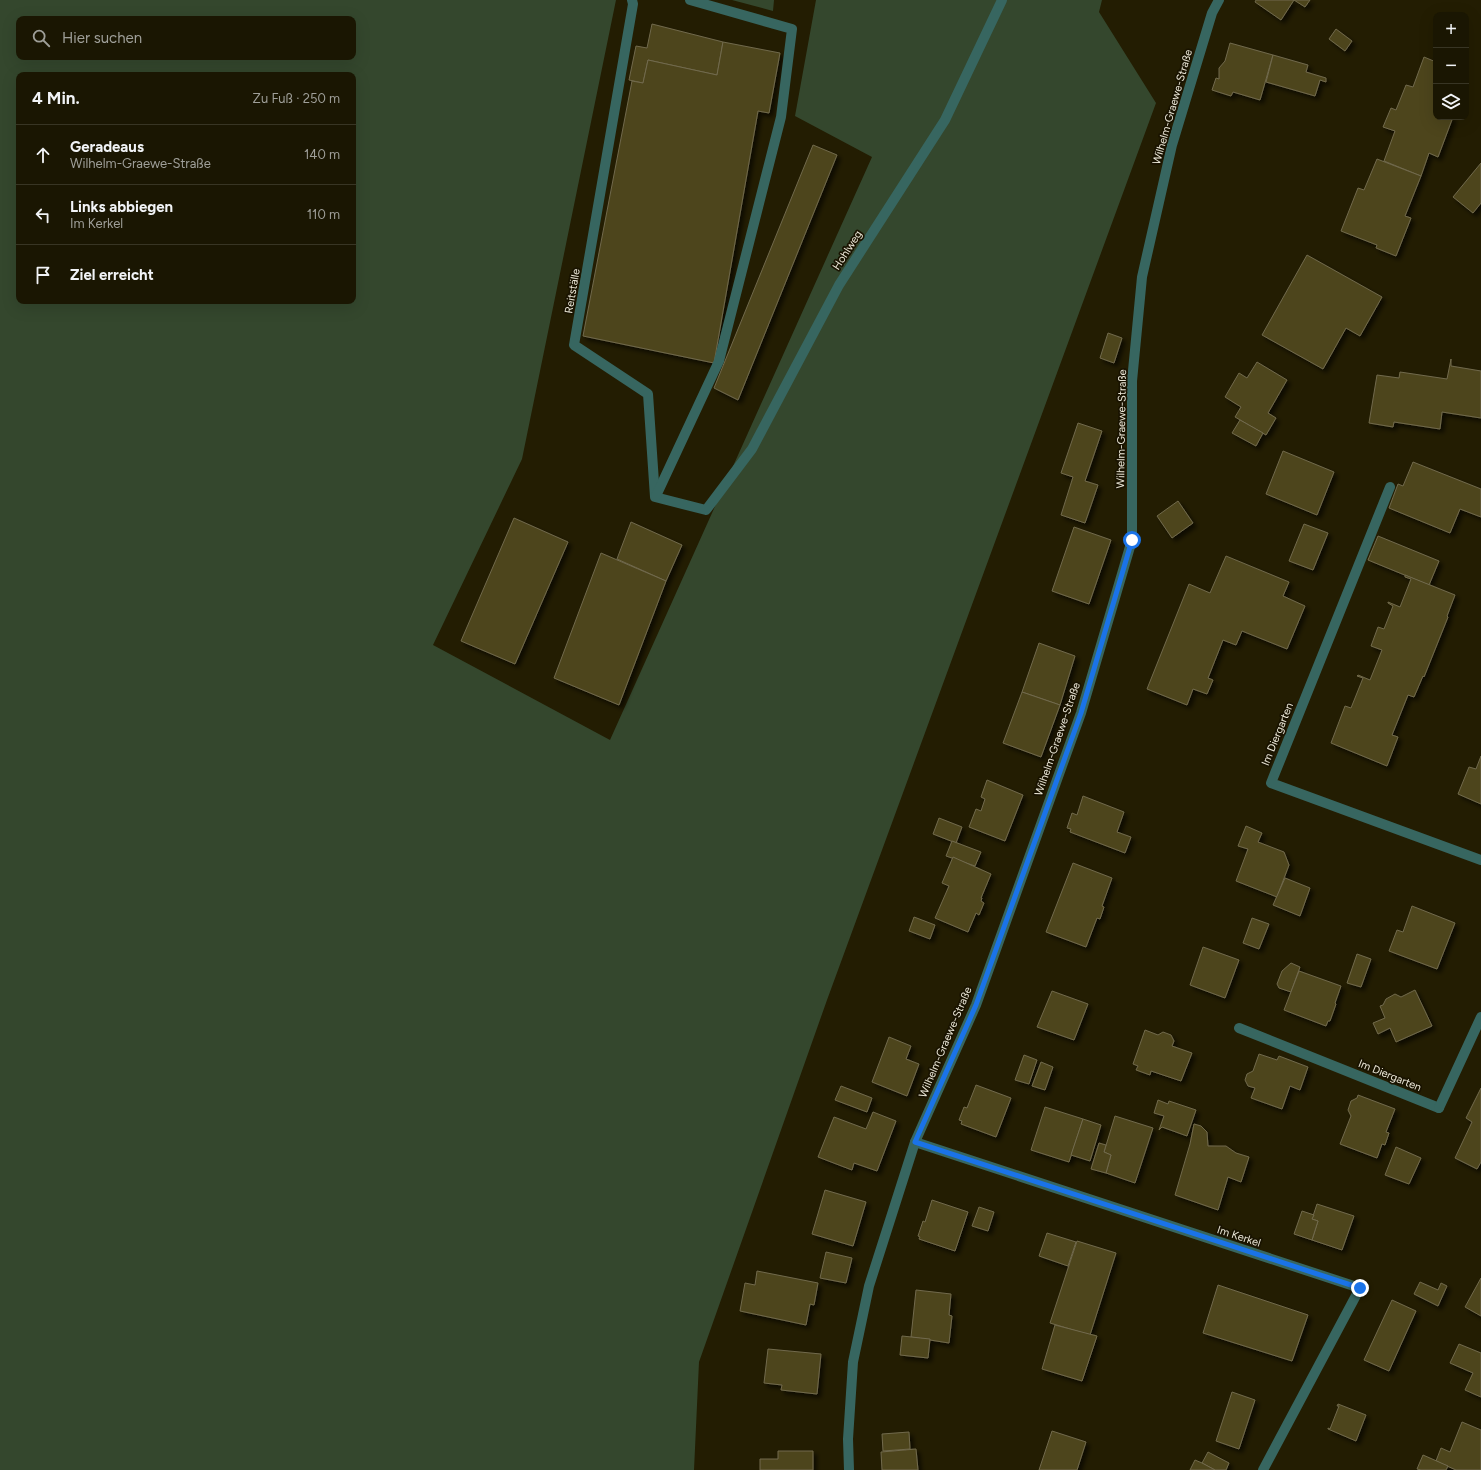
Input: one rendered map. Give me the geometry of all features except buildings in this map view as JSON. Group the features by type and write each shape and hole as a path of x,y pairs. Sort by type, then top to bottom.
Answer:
{"street":[{"name":"Reitställe","path":"632,0 634,4 574,345 648,394 655,498"},
{"path":"655,498 719,361 781,117 792,29 690,0"},
{"name":"Hohlweg","path":"655,498 706,510 752,449 839,285 945,120 1002,0"},
{"name":"Wilhelm-Graewe-Straße","path":"849,1470 848,1439 853,1362 868,1286 915,1142 976,1005 1081,713 1132,540 1132,381 1142,277 1172,145 1212,13 1219,0"},
{"name":"Im Diergarten","path":"1390,487 1271,783 1481,860"},
{"name":"Im Diergarten","path":"1239,1028 1439,1108 1481,1017"},
{"name":"Im Kerkel","path":"915,1142 1360,1288 1263,1470"}],"green space":[{"path":"0,0 616,0 522,459 433,645 610,740 872,157 795,116 816,0 1102,0 1099,12 1156,103 827,1000 699,1362 694,1470 0,1470"},
{"path":"732,0 774,0 773,11"}],"route":[{"path":"1132,540 1081,713 976,1005 915,1142 1360,1288"}]}
